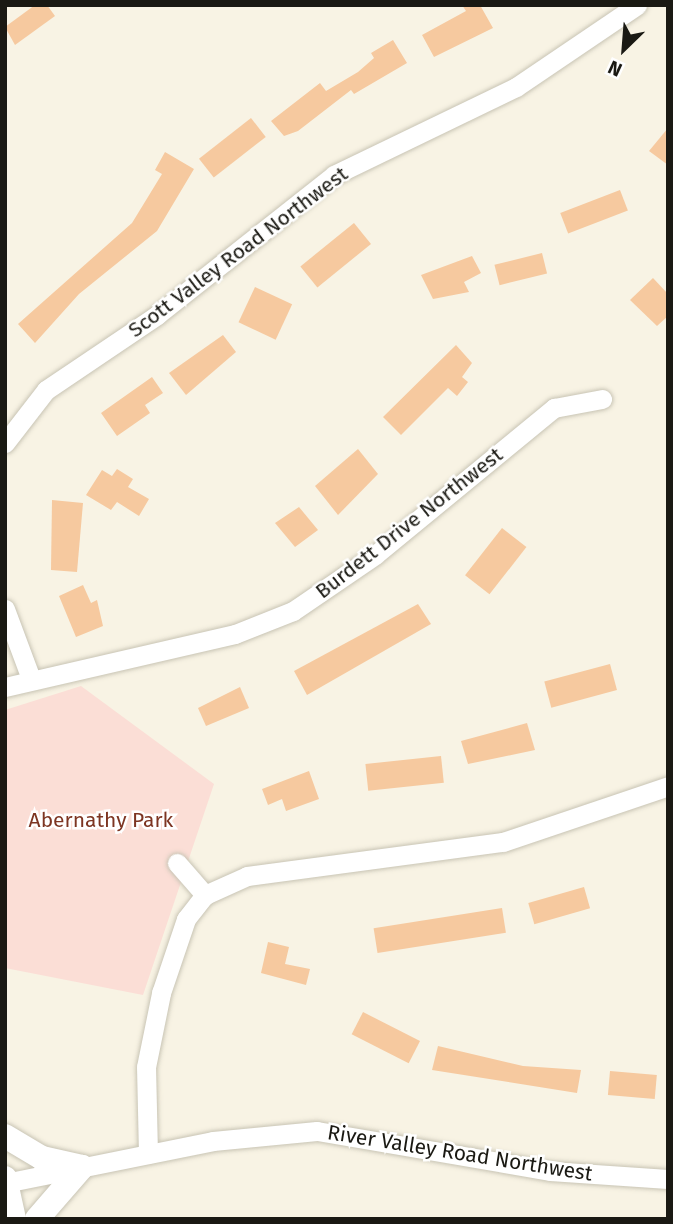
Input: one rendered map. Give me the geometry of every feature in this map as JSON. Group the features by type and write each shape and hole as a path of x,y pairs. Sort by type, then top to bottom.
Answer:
{"main road":[{"path":"5,1136 42,1158 82,1167 37,1219"},
{"path":"6,1181 14,1219"}],"street":[{"name":"Scott Valley Road Northwest","path":"5,443 46,390 157,315 334,174 516,87 637,5"},
{"name":"Burdett Drive Northwest","path":"5,687 31,678 235,634 293,611 375,555 554,408 602,399"},
{"path":"5,609 31,678"},
{"path":"148,1154 146,1067 161,993 186,919 205,895 247,876 503,842 668,786"},
{"path":"177,863 205,895"},
{"name":"River Valley Road Northwest","path":"6,1181 213,1141 350,1132 550,1171 668,1179"}],"green space":[{"name":"Abernathy Park","path":"81,686 214,784 143,995 5,968 5,710"}],"building":[{"path":"35,5 47,5 55,16 15,45 5,27"},
{"path":"462,5 480,5 493,28 434,57 422,35 466,11"},
{"path":"393,40 407,63 354,94 351,90 298,131 284,136 271,121 320,83 326,91 358,72 374,58 371,53"},
{"path":"251,118 266,137 214,178 199,159"},
{"path":"668,128 668,165 649,151"},
{"path":"165,152 194,169 157,231 79,294 35,343 18,324 132,223 162,174 155,170"},
{"path":"620,190 628,211 568,233 560,213"},
{"path":"354,223 371,244 317,287 300,266"},
{"path":"542,253 547,273 500,285 494,265"},
{"path":"472,256 481,273 464,282 469,292 433,299 421,275"},
{"path":"653,278 668,294 668,316 657,326 630,300"},
{"path":"255,287 292,304 276,340 239,322"},
{"path":"223,335 236,352 186,395 169,373"},
{"path":"456,345 472,363 462,377 468,382 457,396 448,388 401,435 383,417"},
{"path":"152,377 163,393 145,405 150,413 117,436 101,413"},
{"path":"358,449 378,474 338,515 315,486"},
{"path":"117,469 133,479 128,487 149,499 139,516 117,502 111,510 86,495 102,470 112,476"},
{"path":"52,500 83,503 77,572 51,570"},
{"path":"299,507 318,530 295,547 275,523"},
{"path":"502,528 526,547 489,594 465,575"},
{"path":"83,585 91,603 97,600 103,626 76,637 59,596"},
{"path":"418,604 431,624 307,695 294,671"},
{"path":"610,664 617,690 551,708 544,682"},
{"path":"240,687 249,708 206,726 198,708"},
{"path":"527,723 535,750 468,764 461,741"},
{"path":"441,756 444,783 368,791 365,764"},
{"path":"309,771 319,799 286,811 282,799 268,805 262,789"},
{"path":"584,887 590,908 534,924 528,903"},
{"path":"502,908 506,933 378,953 374,928"},
{"path":"268,942 289,947 285,964 310,969 306,985 261,973"},
{"path":"363,1012 420,1041 409,1063 352,1034"},
{"path":"438,1046 523,1066 581,1070 577,1093 432,1070"},
{"path":"610,1071 657,1075 655,1099 608,1095"}]}
